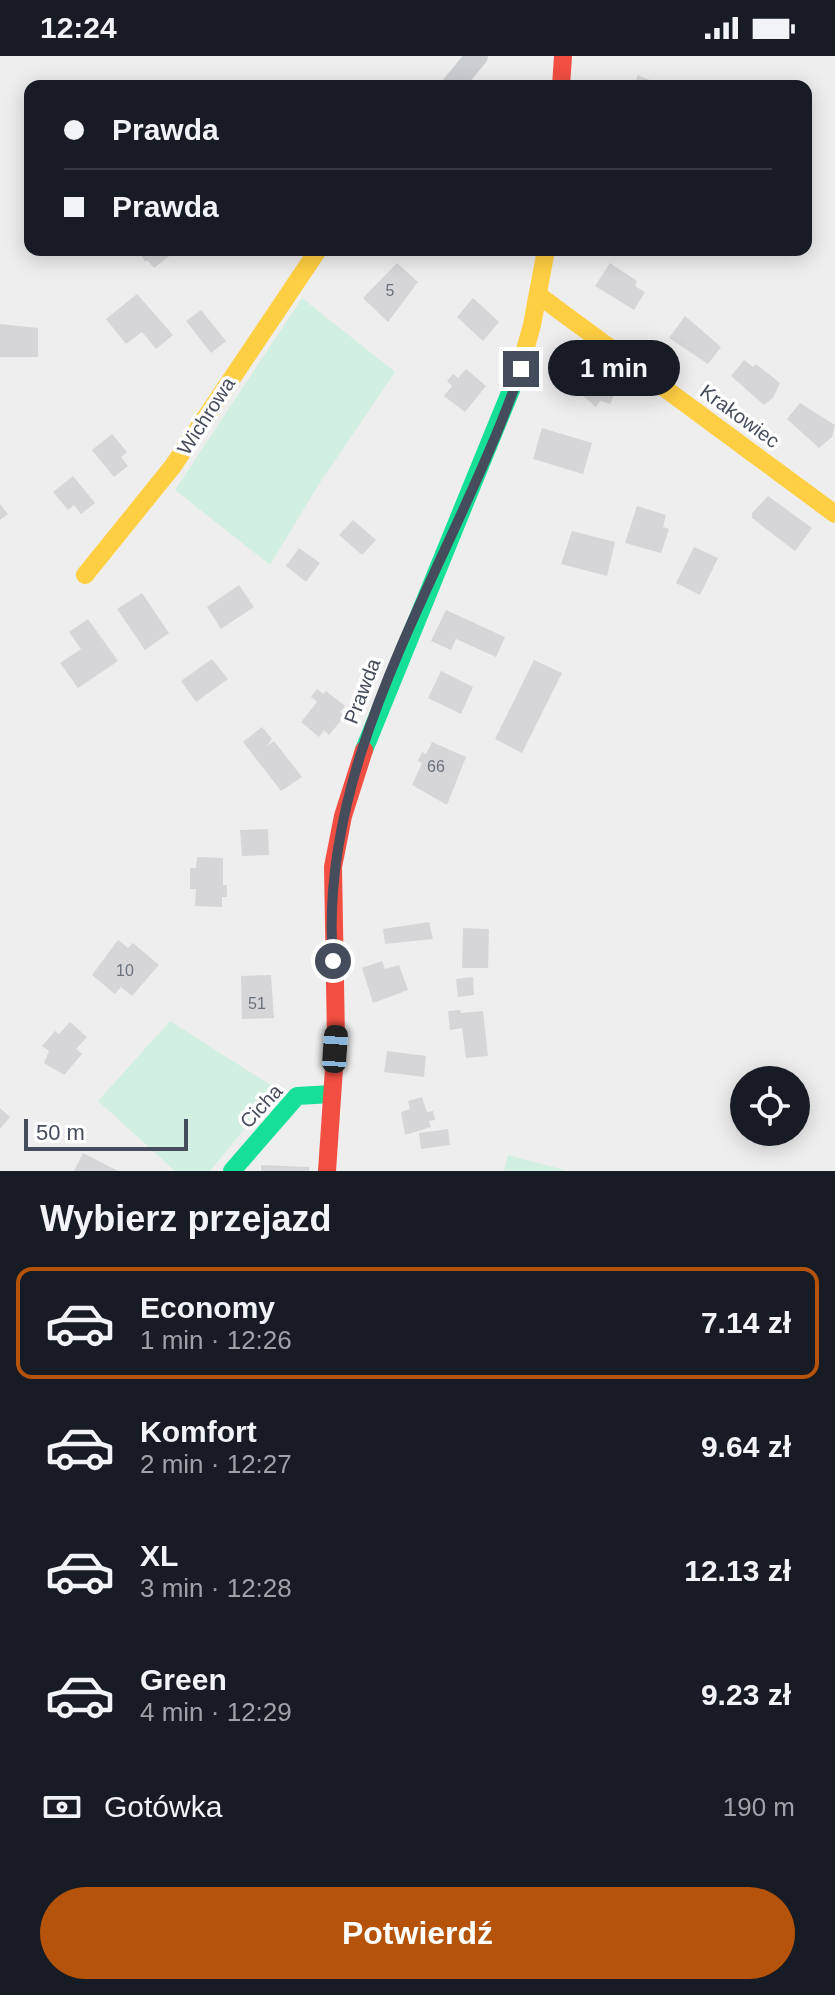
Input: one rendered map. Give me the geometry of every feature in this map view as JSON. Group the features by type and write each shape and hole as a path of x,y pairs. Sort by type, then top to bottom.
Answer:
{"street":[{"path":"457,80 477,56"},
{"path":"561,80 563,56"},
{"name":"Wichrowa","path":"85,575 173,466 314,256"},
{"name":"Prawda","path":"327,1171 336,1026 330,902 342,819 389,679 510,402 530,344 541,297 545,256"},
{"name":"Krakowiec","path":"541,297 835,514"},
{"name":"Cicha","path":"232,1171 297,1096 332,1094"}],"green space":[{"path":"302,298 395,372 319,484 270,565 175,490"},
{"path":"170,1021 277,1089 210,1171 175,1171 98,1101"},
{"path":"508,1155 564,1170 566,1171 504,1171"}],"building":[{"path":"142,256 169,256 154,268 147,260 145,262"},
{"path":"397,263 418,282 388,322 363,298"},
{"path":"610,263 637,281 635,286 645,292 634,310 595,286"},
{"path":"137,294 173,335 156,349 142,332 126,344 106,319"},
{"path":"473,298 499,322 483,341 457,317"},
{"path":"201,310 226,341 211,353 186,321"},
{"path":"685,316 721,347 708,364 669,338"},
{"path":"0,324 38,328 38,357 0,357"},
{"path":"744,360 753,367 756,364 780,383 773,398 764,405 731,376"},
{"path":"578,361 618,387 610,404 600,401 596,407 564,380"},
{"path":"466,369 486,386 465,412 444,396 452,386 447,381 453,374 458,378"},
{"path":"800,403 835,425 832,437 819,448 787,419"},
{"path":"542,428 592,443 583,474 533,459"},
{"path":"112,434 127,452 121,457 128,466 114,477 92,450"},
{"path":"73,476 95,503 81,514 74,505 68,510 53,492"},
{"path":"768,496 812,528 795,551 752,518 752,513"},
{"path":"0,504 8,514 0,520"},
{"path":"637,506 666,515 663,527 669,529 661,553 625,543"},
{"path":"353,520 376,540 362,555 339,535"},
{"path":"572,531 615,542 607,576 561,564"},
{"path":"694,547 718,558 700,595 676,583"},
{"path":"299,548 320,563 306,582 286,566"},
{"path":"239,585 254,607 221,629 207,607"},
{"path":"142,593 169,633 145,650 117,609"},
{"path":"446,610 505,637 496,657 456,639 451,650 431,641"},
{"path":"88,619 118,661 78,688 60,663 81,649 69,632"},
{"path":"212,659 228,679 196,702 181,681"},
{"path":"534,660 562,673 522,753 495,739"},
{"path":"441,671 473,687 461,714 428,698"},
{"path":"317,689 323,694 326,691 345,706 340,712 345,716 329,735 324,730 319,737 301,722 317,702 311,697"},
{"path":"262,727 272,739 267,746 274,741 302,777 281,791 243,742"},
{"path":"432,742 466,757 447,805 412,785 422,763 418,761 422,752 426,754"},
{"path":"268,829 269,855 242,856 240,830"},
{"path":"197,857 223,858 223,885 227,885 227,897 222,897 222,907 195,906 196,889 190,889 190,868 196,868"},
{"path":"429,922 433,939 385,944 383,929"},
{"path":"463,928 489,929 488,968 462,968"},
{"path":"118,940 128,948 133,943 159,965 132,996 121,987 115,994 92,975"},
{"path":"382,961 385,969 399,965 408,990 373,1003 362,968"},
{"path":"271,975 274,1018 242,1019 241,976"},
{"path":"473,977 474,995 458,997 456,979"},
{"path":"460,1010 461,1013 483,1011 488,1056 466,1058 462,1028 450,1030 448,1011"},
{"path":"70,1022 87,1037 76,1049 82,1054 64,1075 44,1063 49,1051 42,1046 55,1031 59,1034"},
{"path":"387,1051 426,1056 424,1077 384,1072"},
{"path":"422,1097 427,1112 433,1111 435,1120 429,1121 431,1127 405,1135 401,1112 410,1109 408,1101"},
{"path":"0,1108 10,1117 0,1129"},
{"path":"448,1129 450,1145 421,1149 419,1133"},
{"path":"83,1153 118,1171 74,1171"},
{"path":"261,1165 309,1167 309,1171 261,1171"}],"traffic: fast":[{"path":"364,750 520,368"},
{"path":"232,1171 297,1096 332,1094"}],"traffic: slow":[{"path":"85,575 173,466 314,256"},
{"path":"520,368 545,256"},
{"path":"541,297 835,514"}],"traffic: jam":[{"path":"561,80 563,56"},
{"path":"327,1171 336,1039 333,867 343,816 364,750"}],"route":[{"path":"333,961 330,902 342,819 389,679 510,402 521,369"}]}
